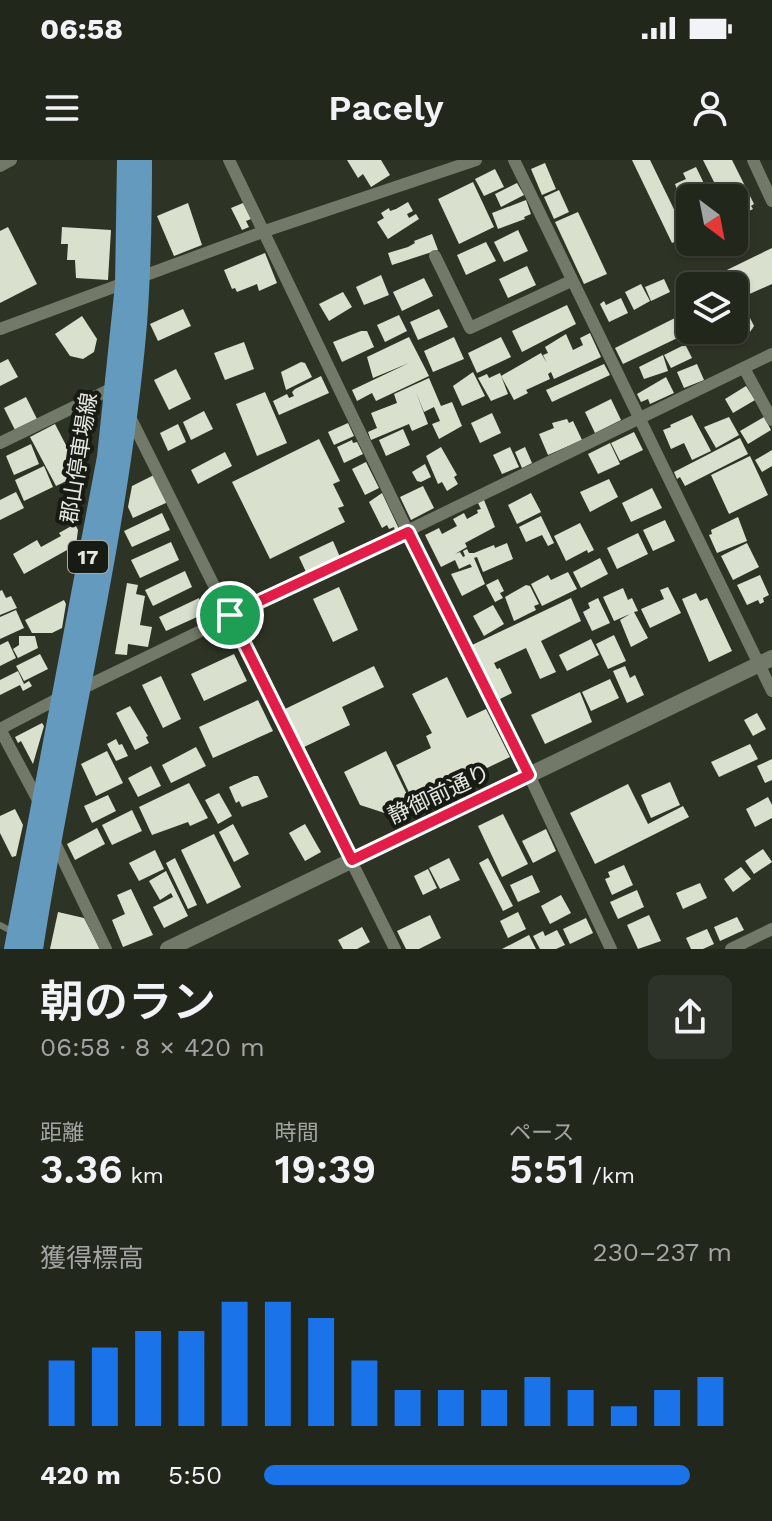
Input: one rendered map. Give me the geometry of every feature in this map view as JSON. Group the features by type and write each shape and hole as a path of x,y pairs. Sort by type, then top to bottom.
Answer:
{"main road":[{"name":"郡山停車場線","path":"33,949 132,282 127,160"},
{"name":"郡山停車場線","path":"10,936 109,527 126,410 142,160"}],"street":[{"path":"0,166 11,160"},
{"path":"229,160 611,949"},
{"path":"0,329 265,231 476,160"},
{"path":"514,160 639,420 766,661 772,691"},
{"path":"753,160 772,201"},
{"path":"435,256 470,328 571,281"},
{"path":"41,806 0,729 772,354"},
{"path":"744,368 772,420"},
{"path":"0,443 115,387"},
{"path":"126,410 395,949"},
{"name":"静御前通り","path":"168,949 766,661"},
{"path":"51,835 106,949"},
{"path":"731,949 772,929"}],"building":[{"path":"347,160 381,160 390,175 371,187 363,174 358,178"},
{"path":"632,160 650,160 676,213 676,241 672,243"},
{"path":"703,160 732,160 744,184 715,184"},
{"path":"545,163 556,189 542,195 531,169"},
{"path":"696,167 704,184 676,184 676,187 675,184 686,179 683,173"},
{"path":"495,169 504,187 484,196 475,179"},
{"path":"473,182 494,227 459,244 438,199"},
{"path":"517,183 524,195 501,207 495,194"},
{"path":"559,190 569,212 554,219 544,197"},
{"path":"748,192 754,204 751,206 753,209 748,212"},
{"path":"526,200 531,214 498,229 492,213"},
{"path":"408,202 413,211 407,214 409,218 416,214 419,219 388,239 377,222 384,218 381,213"},
{"path":"188,203 202,245 174,256 157,216"},
{"path":"243,203 251,219 246,221 249,227 242,230 231,208"},
{"path":"578,212 607,274 584,284 555,222"},
{"path":"8,227 37,284 0,303 0,231"},
{"path":"62,227 111,230 108,280 76,278 75,260 67,260 68,244 61,244"},
{"path":"518,230 528,251 504,262 494,242"},
{"path":"432,234 438,250 392,265 388,253 408,247 414,241"},
{"path":"486,242 496,261 466,275 457,255"},
{"path":"772,248 772,284 748,295 748,272 723,272"},
{"path":"265,253 277,283 259,291 257,284 237,292 235,288 232,289 224,270"},
{"path":"527,266 536,285 508,298 499,279"},
{"path":"381,275 389,295 364,305 356,287"},
{"path":"424,278 433,296 402,311 393,292"},
{"path":"664,279 670,292 651,301 645,287"},
{"path":"641,284 650,301 634,310 625,292"},
{"path":"343,292 352,307 329,321 319,304"},
{"path":"621,298 628,313 609,322 600,304 604,301 606,305"},
{"path":"567,305 576,324 522,352 512,331"},
{"path":"183,309 191,326 158,341 150,324"},
{"path":"439,309 448,327 418,340 410,322"},
{"path":"748,314 754,326 748,332"},
{"path":"399,315 407,331 385,342 377,325"},
{"path":"82,316 97,339 94,352 83,359 70,356 55,334"},
{"path":"676,318 676,339 623,364 615,348"},
{"path":"367,331 374,347 342,362 333,342"},
{"path":"590,333 601,357 554,379 551,372 548,374 550,379 526,390 528,393 514,400 501,376 541,353 547,363 543,355 548,353 545,347 566,334 573,350 583,345 580,338"},
{"path":"409,337 429,376 376,401 372,393 357,401 352,390 409,363 373,378 367,357"},
{"path":"454,337 464,359 433,372 424,351"},
{"path":"501,337 511,357 477,373 468,353"},
{"path":"244,342 254,369 225,380 214,353"},
{"path":"686,346 692,358 671,368 664,355"},
{"path":"663,355 668,371 644,379 639,367"},
{"path":"8,359 18,377 0,386 0,363"},
{"path":"305,363 312,377 286,390 281,372"},
{"path":"604,364 610,375 552,402 546,390"},
{"path":"697,364 704,380 684,388 677,372"},
{"path":"176,369 191,399 169,410 154,380"},
{"path":"473,372 485,396 462,406 453,386"},
{"path":"500,373 508,394 491,401 478,378 487,374 489,378"},
{"path":"321,376 329,393 279,415 273,401 287,394 289,398 294,396 292,392 295,389"},
{"path":"666,377 674,393 650,404 648,399 641,402 637,394"},
{"path":"429,378 441,406 452,402 462,426 439,439 432,424 440,421 434,407 424,412 416,392 428,424 412,431 409,424 371,440 368,432 377,428 371,413 397,403 394,394"},
{"path":"746,386 755,400 733,413 725,399"},
{"path":"265,392 287,443 257,456 236,404"},
{"path":"26,397 37,419 15,430 4,408"},
{"path":"611,399 621,420 595,433 585,412"},
{"path":"204,411 213,429 191,440 183,422"},
{"path":"492,413 501,433 480,443 471,423"},
{"path":"692,415 711,451 692,460 684,443 671,449 663,430"},
{"path":"729,417 739,435 716,448 704,427"},
{"path":"764,417 771,430 748,444 740,431"},
{"path":"567,419 569,423 573,421 582,440 548,455 539,434 554,428 552,423"},
{"path":"348,423 354,436 334,445 328,432"},
{"path":"55,424 81,474 56,486 30,437"},
{"path":"178,424 186,442 168,451 160,433"},
{"path":"403,429 410,445 386,456 379,440"},
{"path":"634,432 643,450 620,461 611,443"},
{"path":"740,438 748,454 685,486 680,477 677,479 674,472"},
{"path":"319,439 340,481 333,484 344,506 338,508 345,522 270,559 232,482"},
{"path":"352,440 353,443 357,442 363,454 344,463 337,447"},
{"path":"610,443 620,464 598,474 588,454"},
{"path":"31,444 39,464 14,475 6,456"},
{"path":"441,447 457,475 454,477 458,484 447,491 442,482 438,484 426,456"},
{"path":"510,447 519,467 502,474 493,455"},
{"path":"525,447 532,463 522,468 515,452"},
{"path":"772,450 772,466 762,472 755,460"},
{"path":"225,452 232,466 198,484 191,470"},
{"path":"750,456 768,495 729,514 711,475"},
{"path":"366,462 379,488 365,495 352,469"},
{"path":"425,464 431,477 417,481 412,472"},
{"path":"44,466 53,487 24,501 15,480"},
{"path":"154,475 168,502 133,518 128,507 132,486"},
{"path":"609,479 618,497 590,512 580,492"},
{"path":"423,486 434,508 411,520 400,497"},
{"path":"652,488 662,508 631,522 622,503"},
{"path":"16,492 24,508 0,520 0,500"},
{"path":"382,493 399,529 395,531 394,527 389,529 387,525 382,528 369,502"},
{"path":"531,493 541,512 517,524 508,505"},
{"path":"484,500 495,527 465,543 467,547 455,554 460,552 463,557 463,551 467,549 469,553 474,553 507,543 513,559 483,572 477,557 474,558 485,584 462,596 451,574 472,567 470,564 459,569 455,560 441,567 425,535 439,528 442,534 457,526 453,519 464,513 467,519 478,513 477,510 481,509 478,503"},
{"path":"162,513 170,530 132,547 124,531"},
{"path":"541,516 554,543 548,546 542,535 526,542 519,527"},
{"path":"738,517 747,541 717,553 709,535 712,534 711,530"},
{"path":"665,520 675,541 653,551 643,530"},
{"path":"580,523 594,550 588,553 587,550 566,561 554,536"},
{"path":"75,524 78,530 76,545 24,574 13,554 37,540 41,547"},
{"path":"638,533 648,554 617,569 607,548"},
{"path":"333,541 340,557 306,572 299,557"},
{"path":"171,542 179,560 140,578 131,560"},
{"path":"747,543 759,567 733,580 721,556"},
{"path":"600,558 608,574 581,588 573,572"},
{"path":"185,571 192,587 153,606 145,590"},
{"path":"568,572 577,589 542,606 531,584 548,575 551,580"},
{"path":"760,575 769,595 760,604 758,600 747,605 737,585"},
{"path":"498,579 504,591 500,593 503,598 495,602 486,585"},
{"path":"127,583 138,585 136,594 145,596 140,625 152,627 148,647 128,644 127,655 115,654"},
{"path":"526,585 530,586 539,604 534,606 536,610 514,621 505,597"},
{"path":"339,587 358,630 333,642 313,599"},
{"path":"668,587 681,613 650,628 641,609 664,599 660,590"},
{"path":"623,588 628,600 632,598 638,611 634,612 648,638 631,647 620,620 630,614 614,621 603,597"},
{"path":"0,591 6,598 11,596 17,608 0,615"},
{"path":"696,593 700,601 707,598 732,651 709,662 682,599"},
{"path":"199,598 206,613 166,631 159,617"},
{"path":"571,598 581,621 541,641 556,672 540,679 526,648 494,663 497,669 500,668 512,693 498,700 472,645"},
{"path":"598,598 610,623 592,631 583,612 590,608 588,603"},
{"path":"64,600 62,628 52,633 32,633 25,620"},
{"path":"493,605 504,624 484,636 473,616"},
{"path":"16,610 24,628 0,639 0,617"},
{"path":"614,635 626,661 608,669 596,644"},
{"path":"19,636 35,636 38,648 18,658 13,649 19,645"},
{"path":"591,639 599,655 567,671 559,655"},
{"path":"8,641 16,658 0,666 0,645"},
{"path":"40,654 48,669 24,681 16,666"},
{"path":"234,654 247,681 204,701 191,674"},
{"path":"374,666 384,687 342,707 350,725 304,747 285,709"},
{"path":"625,666 630,678 635,675 644,695 627,703 613,671"},
{"path":"18,671 24,684 29,681 32,686 23,691 20,685 0,695 0,680"},
{"path":"161,676 181,719 163,728 142,685"},
{"path":"447,677 467,718 486,709 510,757 414,803 396,765 431,748 426,736 432,733 412,694"},
{"path":"610,679 619,698 591,711 582,692"},
{"path":"580,692 592,722 545,744 531,715"},
{"path":"258,700 273,731 213,758 199,727"},
{"path":"130,706 149,743 135,750 116,713"},
{"path":"757,713 766,729 753,736 744,720"},
{"path":"42,723 44,726 33,764 21,741 18,743 15,737"},
{"path":"116,739 128,756 116,761 107,744"},
{"path":"750,744 758,759 719,777 711,762"},
{"path":"196,747 206,766 171,783 162,765"},
{"path":"107,751 123,783 96,796 81,764"},
{"path":"386,751 413,807 394,816 360,805 344,772"},
{"path":"772,759 772,780 765,783 757,766"},
{"path":"151,766 161,786 138,797 128,778"},
{"path":"258,776 268,797 242,807 239,801 236,803 229,787"},
{"path":"670,782 680,805 651,818 641,795"},
{"path":"189,783 208,818 190,826 188,822 152,835 139,807"},
{"path":"628,784 648,824 683,806 689,817 595,864 570,813"},
{"path":"219,793 232,816 218,824 205,800"},
{"path":"108,795 116,811 92,823 84,806"},
{"path":"768,797 772,805 772,818 755,827 746,809"},
{"path":"15,809 23,825 16,856 12,857 0,833 0,816"},
{"path":"132,810 142,831 112,845 102,825"},
{"path":"503,814 528,864 502,877 478,826"},
{"path":"233,824 249,854 234,862 219,832"},
{"path":"305,824 321,852 305,861 289,833"},
{"path":"97,828 105,844 75,860 67,844"},
{"path":"546,829 556,851 533,863 522,841"},
{"path":"214,834 241,887 207,904 181,850"},
{"path":"763,849 772,862 754,874 745,861"},
{"path":"155,850 164,869 139,881 129,863"},
{"path":"175,858 197,905 188,909 166,863"},
{"path":"449,858 460,880 440,889 429,868"},
{"path":"488,858 513,906 503,911 479,863"},
{"path":"624,865 633,885 612,895 605,879 610,877 608,872"},
{"path":"741,867 751,879 733,892 724,879"},
{"path":"428,869 437,888 423,895 414,876"},
{"path":"166,871 188,916 164,928 153,907 173,897 171,893 160,900 149,881"},
{"path":"532,875 540,892 518,902 510,885"},
{"path":"700,883 707,898 683,909 676,893"},
{"path":"131,889 153,935 123,947 112,920 125,914 117,895"},
{"path":"637,890 644,907 618,919 610,902"},
{"path":"561,895 571,913 550,924 541,906"},
{"path":"58,912 84,918 100,949 50,949"},
{"path":"518,912 526,929 508,938 500,921"},
{"path":"430,915 441,938 419,949 406,949 397,931"},
{"path":"649,915 661,941 638,949 627,925"},
{"path":"737,917 744,930 720,941 714,927"},
{"path":"586,918 593,933 570,944 563,929"},
{"path":"362,927 370,942 357,949 343,949 338,940"},
{"path":"707,929 714,944 703,949 691,949 686,938"},
{"path":"557,930 565,945 556,949 540,949 533,936 543,931 545,936"},
{"path":"529,935 536,949 502,949"}],"route":[{"path":"408,532 529,775 352,860 230,615 408,532"}]}
